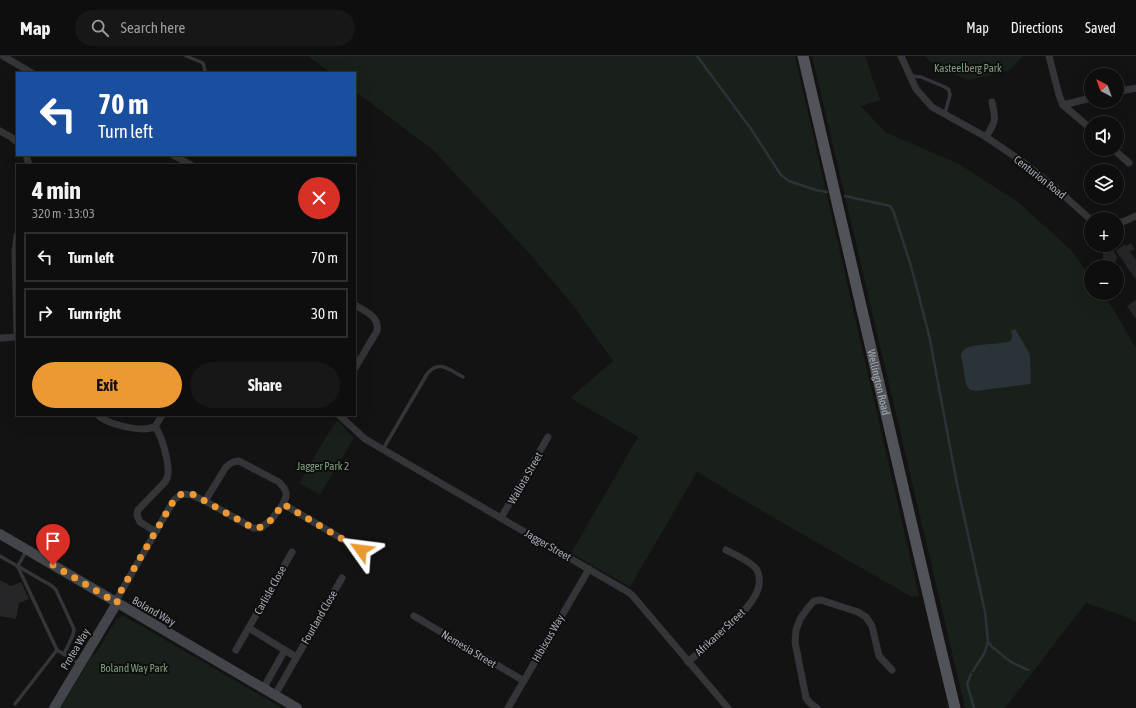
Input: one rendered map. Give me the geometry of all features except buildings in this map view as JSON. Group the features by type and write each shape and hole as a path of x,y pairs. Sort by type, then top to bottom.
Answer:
{"main road":[{"name":"Wellington Road","path":"803,56 955,708"}],"street":[{"path":"3,56 30,72"},
{"name":"Centurion Road","path":"901,56 916,89 932,107 945,113 1023,162 1084,214"},
{"path":"1049,56 1063,105 1084,123"},
{"path":"1124,91 1136,88"},
{"path":"1063,105 1084,100"},
{"path":"986,138 995,119 992,102"},
{"path":"0,131 16,141"},
{"path":"175,156 189,164"},
{"path":"1121,156 1129,163"},
{"path":"1124,221 1136,216"},
{"path":"16,240 16,289"},
{"path":"356,306 374,317 378,327 356,366"},
{"path":"0,338 16,337"},
{"path":"99,416 104,420 126,426 142,429 155,427"},
{"path":"155,427 161,416"},
{"name":"Jagger Street","path":"340,416 365,439 632,595 725,707"},
{"path":"155,427 161,438 168,474 165,482 138,510 137,515 140,522 156,532"},
{"name":"Wallota Street","path":"501,518 548,437"},
{"path":"117,603 118,596 173,502 179,496 192,494 253,528 258,528 265,526 272,519 283,504 286,497 286,492 279,482 239,461 230,463 226,467 205,501"},
{"path":"283,504 361,550"},
{"name":"Boland Way","path":"0,534 297,708"},
{"name":"Afrikaner Street","path":"688,662 737,619 751,602 760,586 759,577 752,564 726,550"},
{"name":"Carlisle Close","path":"236,650 292,552"},
{"name":"Hibiscus Way","path":"508,708 589,569"},
{"name":"Fourland Close","path":"274,695 342,578"},
{"path":"817,708 810,704 806,698 796,642 796,630 800,619 814,601 821,600 858,612 866,617 872,626 880,656 892,670"},
{"name":"Protea Way","path":"54,708 117,603"},
{"name":"Nemesia Street","path":"414,616 524,681"},
{"name":"Carlisle Close","path":"249,628 296,657"},
{"path":"263,689 285,650"}],"lane":[{"path":"186,56 203,63 205,70 204,72"},
{"path":"910,76 921,77 949,90 950,95 945,113"},
{"path":"383,449 432,368 437,366 446,368 463,377"},
{"path":"18,566 27,550"},
{"path":"0,556 52,586 57,592 74,629 73,635 64,654"},
{"path":"18,566 57,650 81,664"},
{"path":"15,704 57,650"}],"green space":[{"path":"308,56 795,56 919,596 912,597 697,472 630,587 571,553 638,437 570,398 613,361 572,304 528,252 434,151 356,92 356,72 330,72"},
{"path":"812,56 865,56 880,100 861,106 885,132 959,164 1018,202 1071,250 1084,268 1084,300 1107,300 1136,348 1136,622 1129,618 1086,603 1005,708 965,708"},
{"name":"Kasteelberg Park","path":"925,56 1023,56 1009,71 968,80 933,65"},
{"name":"Jagger Park 2","path":"338,421 354,438 320,495 299,483 334,424"},
{"name":"Boland Way Park","path":"123,616 282,708 60,708 116,620"}],"shaded area":[{"path":"1015,329 1030,355 1030,384 976,391 970,390 966,385 961,354 964,349 974,346 1011,341 1011,331"}],"waterway":[{"path":"697,56 751,129 781,175 789,181 827,192"},
{"path":"845,196 890,206 893,210 911,266 929,335 957,484 985,612 988,641 991,646 1011,662 1028,670"},
{"path":"973,671 985,652 988,641"},
{"path":"971,674 967,684 974,708"}],"route":[{"path":"53,565 117,603 118,596 174,500 182,494 192,494 253,528 261,528 265,526 283,504 361,550"}]}
